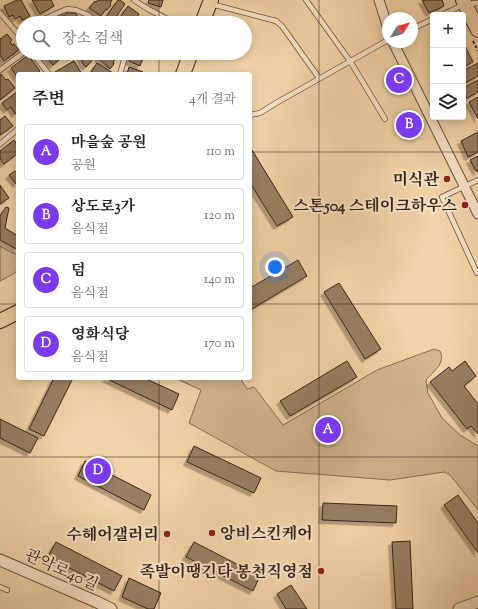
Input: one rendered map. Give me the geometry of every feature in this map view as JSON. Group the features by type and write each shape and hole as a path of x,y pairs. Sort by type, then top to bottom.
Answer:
{"main road":[{"path":"205,16 210,2"},
{"path":"469,2 478,30"},
{"path":"186,72 189,60"},
{"path":"0,321 16,313"}],"street":[{"path":"379,0 383,12"},
{"path":"396,48 478,214"},
{"name":"관악로40길","path":"0,560 111,609"},
{"path":"459,609 478,602"}],"lane":[{"path":"134,0 162,16"},
{"path":"306,0 350,61 385,119"},
{"path":"210,2 276,21 282,26 319,78"},
{"path":"448,12 469,2"},
{"path":"51,16 67,9 76,10 89,16"},
{"path":"0,13 16,30"},
{"path":"418,26 430,20"},
{"path":"252,115 260,113 276,102 382,43"},
{"path":"0,70 16,58"},
{"path":"38,60 48,72"},
{"path":"121,72 124,60"},
{"path":"0,144 16,131"},
{"path":"477,273 442,197 478,180"},
{"path":"0,587 7,590"}],"shaded area":[{"path":"0,246 16,254 16,272 0,281"},
{"path":"434,349 440,351 440,363 426,380 428,393 442,418 460,435 478,446 478,510 450,475 444,472 390,480 276,471 189,423 201,390 179,380 241,380 247,389 254,387 283,425 377,370"}],"building":[{"path":"17,0 21,0 30,16 16,16 15,19 13,15 9,17 4,6"},
{"path":"32,0 51,0 54,6 40,14"},
{"path":"98,0 112,0 111,5 101,16 89,8 95,1 96,2"},
{"path":"118,0 125,4 117,16 106,16"},
{"path":"149,0 163,0 161,7 148,3"},
{"path":"422,0 442,0 444,6 429,13"},
{"path":"128,6 139,14 138,16 121,16"},
{"path":"66,13 75,13 78,16 64,16"},
{"path":"7,34 12,40 10,42 12,45 14,44 16,46 16,52 4,61 0,55 0,39"},
{"path":"466,48 473,62 466,66"},
{"path":"21,60 32,60 40,71 16,72 16,75 11,68"},
{"path":"49,60 59,60 53,65"},
{"path":"82,60 92,60 86,67"},
{"path":"100,60 115,60 110,69"},
{"path":"129,60 142,60 140,66"},
{"path":"74,61 81,72 55,72"},
{"path":"97,63 111,72 91,72"},
{"path":"478,63 478,76 466,82 466,69"},
{"path":"129,67 143,72 128,72"},
{"path":"1,74 6,80 8,79 15,88 0,100 0,75"},
{"path":"478,80 478,92 467,98 466,86"},
{"path":"16,93 16,113 11,107 7,110 2,103"},
{"path":"478,97 478,119 469,102"},
{"path":"5,116 13,126 0,135 0,120"},
{"path":"478,132 478,152 468,157 461,141"},
{"path":"14,140 16,143 16,155 4,164 0,159 0,151"},
{"path":"252,150 293,217 277,226 252,186"},
{"path":"478,156 478,172 470,160"},
{"path":"15,171 16,172 16,184 9,175"},
{"path":"0,185 9,198 0,204"},
{"path":"6,207 9,208 5,228 16,235 16,249 0,240 0,216"},
{"path":"298,260 307,276 252,309 252,287"},
{"path":"339,283 381,349 365,359 324,292"},
{"path":"347,361 357,377 290,416 280,401"},
{"path":"465,361 476,376 464,386 478,404 478,434 471,426 467,429 430,382 449,367 452,371"},
{"path":"53,380 72,380 44,436 29,429"},
{"path":"109,380 148,380 179,394 172,410"},
{"path":"0,419 38,438 30,453 0,438"},
{"path":"194,446 261,478 254,493 187,462"},
{"path":"85,461 151,495 144,510 78,476"},
{"path":"458,495 478,523 478,553 444,505"},
{"path":"323,503 397,506 396,523 322,520"},
{"path":"410,541 413,609 396,609 392,542"},
{"path":"56,542 122,576 114,591 48,557"},
{"path":"194,542 260,576 253,591 186,557"},
{"path":"129,578 161,593 154,609 148,609 122,597"},
{"path":"291,585 307,609 286,609 277,594"}],"place":[{"name":"덤","path":"399,80"},
{"name":"상도로3가","path":"409,125"},
{"name":"미식관","path":"447,179"},
{"name":"스톤504 스테이크하우스","path":"465,205"},
{"name":"마을숲 공원","path":"328,430"},
{"name":"영화식당","path":"98,471"},
{"name":"앙비스킨케어","path":"212,533"},
{"name":"수헤어갤러리","path":"167,534"},
{"name":"족발이땡긴다 봉천직영점","path":"321,571"}]}
